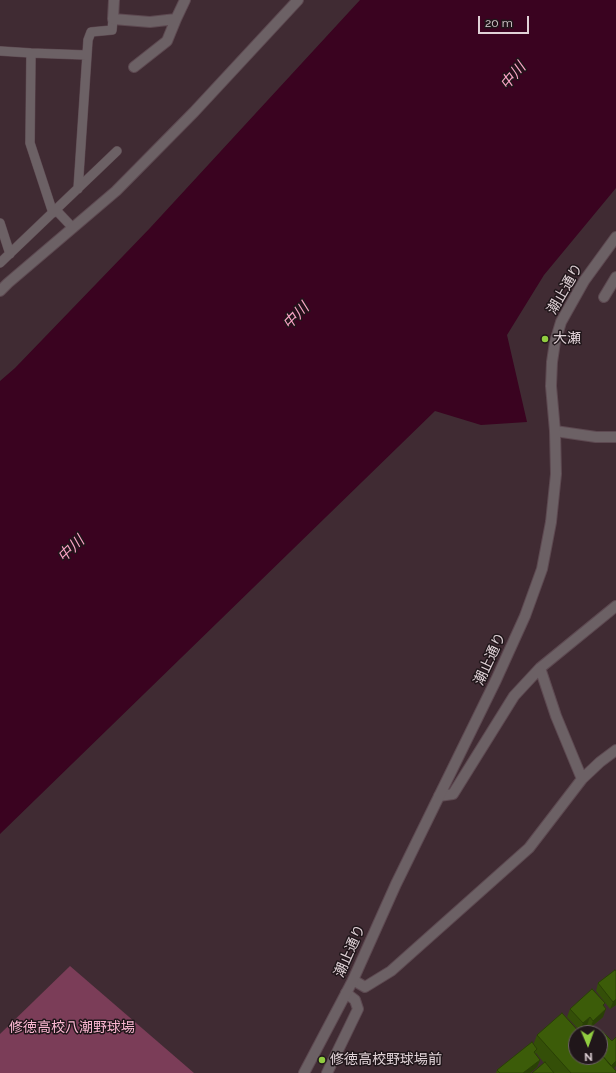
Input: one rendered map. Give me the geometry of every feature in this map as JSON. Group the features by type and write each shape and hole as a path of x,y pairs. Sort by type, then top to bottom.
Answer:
{"street":[{"path":"114,0 113,19 150,22 176,19"},
{"path":"134,68 167,41 185,0"},
{"path":"0,291 116,191 194,112 298,0"},
{"name":"潮止通り","path":"304,1073 353,980 396,884 508,656 525,616 542,569 551,522 556,474 555,431 551,386 555,342 561,322 584,281 616,237"},
{"path":"604,297 616,277"},
{"path":"555,431 596,437 616,437"},
{"path":"439,796 453,794 514,696 540,668 616,606"},
{"path":"540,668 556,716 582,780"},
{"path":"353,980 365,987 391,971 529,848 582,780 600,762 616,750"},
{"path":"327,1073 358,1009 355,1000 346,993"}],"lane":[{"path":"78,188 88,40 91,32 112,30 113,19"},
{"path":"0,51 86,55"},
{"path":"31,53 30,143 54,212 73,228"},
{"path":"0,263 117,151"},
{"path":"0,223 10,254"}],"green space":[{"name":"修徳高校八潮野球場","path":"70,966 194,1073 0,1073 0,1034"}],"water":[{"name":"中川","path":"360,0 616,0 616,188 544,275 507,335 527,422 481,425 435,411 0,834 0,381 15,368 150,228"}],"building":[{"path":"615,970 616,999 613,1002 598,983"},
{"path":"592,989 605,1003 603,1005 606,1009 593,1021 590,1017 583,1023 570,1009"},
{"path":"562,1013 573,1025 568,1025 568,1065 608,1065 608,1062 616,1073 571,1073 537,1035"},
{"path":"608,1037 612,1041 616,1037 616,1061 611,1066 608,1062"},
{"path":"532,1042 537,1049 534,1052 540,1060 523,1073 500,1073 497,1070"},
{"path":"545,1062 554,1073 532,1073"}],"place":[{"name":"大瀬","path":"545,339"},
{"name":"修徳高校野球場前","path":"322,1060"}]}
